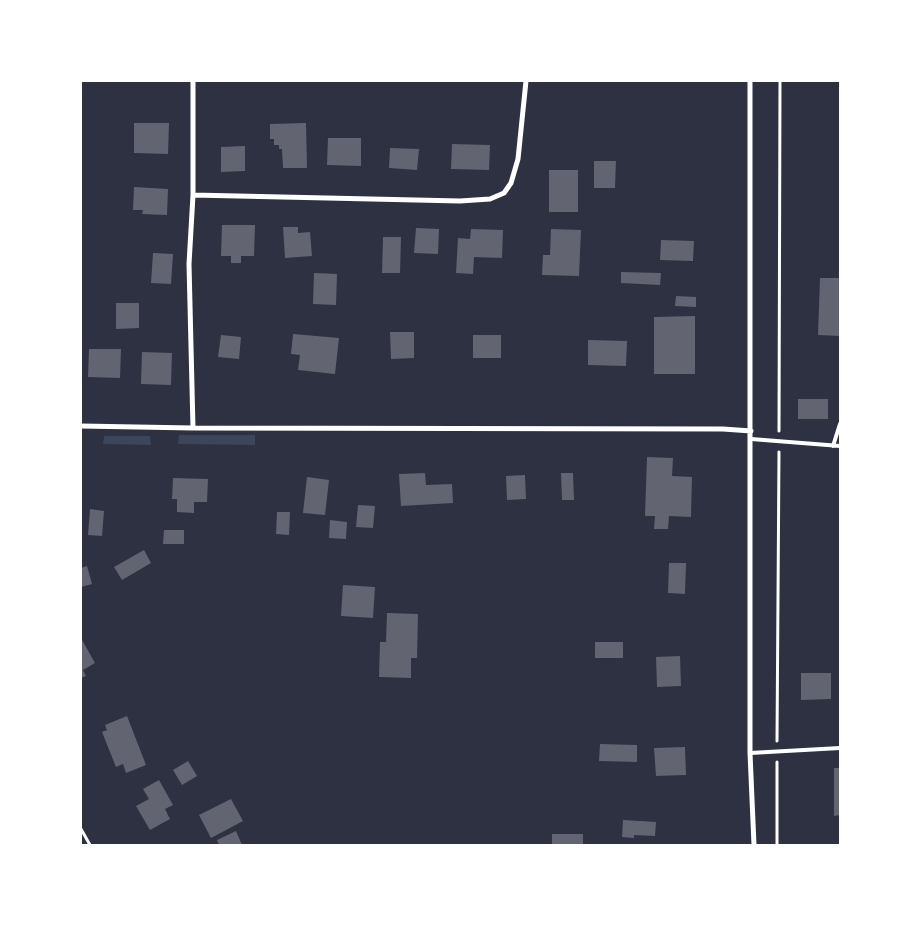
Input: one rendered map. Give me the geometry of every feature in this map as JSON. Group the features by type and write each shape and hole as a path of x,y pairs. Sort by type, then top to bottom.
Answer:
{"street":[{"path":"193,81 193,195 189,264 193,428"},
{"path":"193,195 460,201 490,199 504,193 511,183 518,159 526,81"},
{"path":"750,81 750,753 754,845"},
{"path":"81,426 723,429 751,431"}],"lane":[{"path":"833,446 840,424"},
{"path":"751,439 840,446"},
{"path":"750,753 840,748"}],"path":[{"path":"777,845 780,81"},
{"path":"81,829 90,845"}],"shaded area":[{"path":"179,435 255,435 255,445 178,444"},
{"path":"104,436 150,436 151,445 103,444"}],"building":[{"path":"134,123 169,123 168,154 134,153"},
{"path":"306,123 307,168 283,168 282,149 279,149 279,145 274,145 274,139 270,139 270,124"},
{"path":"328,138 361,138 361,166 327,165"},
{"path":"452,144 490,145 489,170 451,169"},
{"path":"245,146 245,171 221,172 221,147"},
{"path":"390,148 419,149 417,170 389,168"},
{"path":"594,161 616,161 615,188 594,188"},
{"path":"549,170 578,170 578,212 549,212"},
{"path":"134,187 168,189 167,215 142,214 143,210 133,210"},
{"path":"222,225 255,225 254,256 241,256 241,263 231,263 231,256 221,256"},
{"path":"283,227 298,227 298,233 310,232 312,256 285,258"},
{"path":"416,228 439,229 438,254 414,253"},
{"path":"471,229 503,230 502,258 474,257 473,274 456,273 458,238 470,239"},
{"path":"551,229 581,230 579,276 542,275 543,255 550,255"},
{"path":"383,237 401,237 400,273 382,273"},
{"path":"661,240 694,241 693,261 660,260"},
{"path":"153,253 173,254 171,284 151,283"},
{"path":"621,272 661,273 660,285 621,283"},
{"path":"314,273 337,274 336,305 313,304"},
{"path":"820,278 840,278 840,336 818,335"},
{"path":"676,296 696,297 696,307 675,306"},
{"path":"116,303 139,303 139,328 116,329"},
{"path":"695,316 695,374 654,374 654,317"},
{"path":"390,332 414,332 414,358 391,359"},
{"path":"293,334 339,338 335,374 298,370 300,355 291,354"},
{"path":"221,335 241,337 239,359 218,357"},
{"path":"473,335 501,335 501,358 473,358"},
{"path":"588,340 627,341 626,366 588,365"},
{"path":"89,349 121,349 120,378 88,377"},
{"path":"142,352 172,353 171,385 141,384"},
{"path":"798,399 828,399 828,419 798,419"},
{"path":"647,457 673,458 672,476 692,477 691,517 669,516 668,529 654,529 655,516 645,516"},
{"path":"425,473 426,485 452,484 453,503 401,506 399,474"},
{"path":"561,473 573,473 574,500 562,500"},
{"path":"525,475 526,499 507,500 506,476"},
{"path":"307,477 329,480 325,515 303,513"},
{"path":"173,478 208,479 207,502 194,502 194,513 177,512 177,499 172,499"},
{"path":"358,505 375,506 373,528 356,527"},
{"path":"90,509 104,511 102,536 88,535"},
{"path":"277,512 290,512 289,535 276,534"},
{"path":"330,520 347,522 346,539 329,538"},
{"path":"164,530 184,530 184,544 163,544"},
{"path":"144,550 151,563 122,580 114,567"},
{"path":"669,563 686,563 685,594 668,593"},
{"path":"87,566 92,584 81,587 81,568"},
{"path":"343,585 375,587 373,618 341,616"},
{"path":"387,613 418,614 417,658 411,658 411,678 379,677 380,642 386,642"},
{"path":"81,638 95,663 83,670 86,676 81,678"},
{"path":"595,642 623,642 623,658 595,658"},
{"path":"680,656 681,686 657,687 656,657"},
{"path":"801,673 831,673 831,699 801,700"},
{"path":"127,716 146,765 126,773 123,764 116,767 102,732 107,730 105,725"},
{"path":"600,744 637,745 637,762 599,761"},
{"path":"685,747 686,775 656,776 654,748"},
{"path":"188,761 197,776 182,785 173,770"},
{"path":"834,768 840,768 840,815 834,816"},
{"path":"159,780 173,805 165,809 170,819 150,830 136,806 149,799 143,789"},
{"path":"231,799 243,821 211,838 199,815"},
{"path":"623,820 656,822 655,836 634,835 634,838 622,837"},
{"path":"236,831 242,845 219,845 217,840"},
{"path":"552,834 583,834 583,845 552,845"}]}
